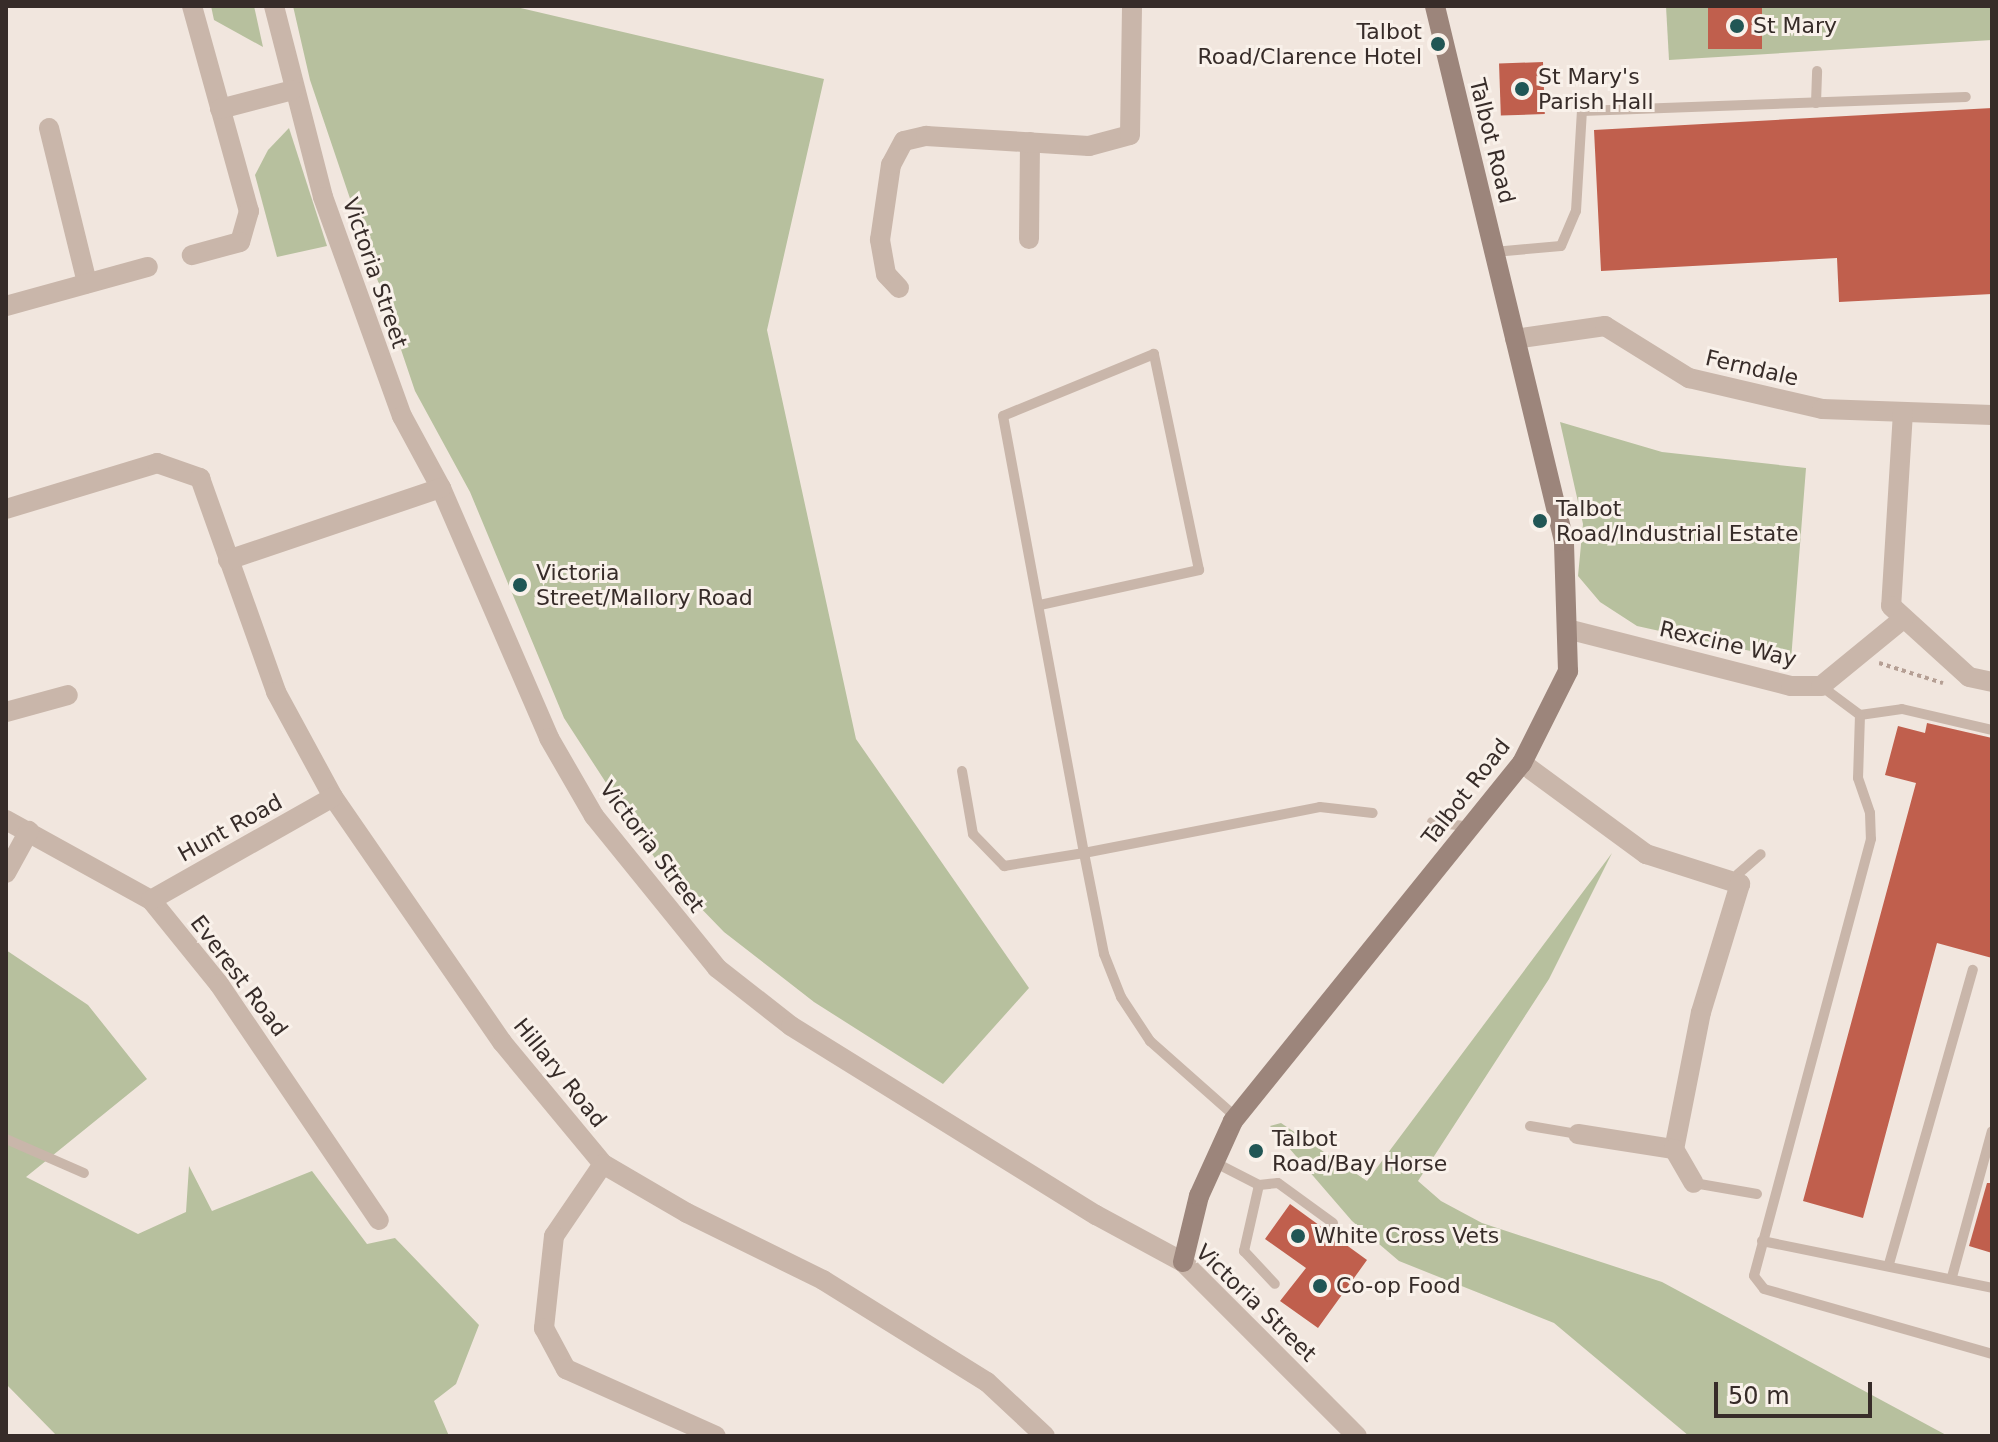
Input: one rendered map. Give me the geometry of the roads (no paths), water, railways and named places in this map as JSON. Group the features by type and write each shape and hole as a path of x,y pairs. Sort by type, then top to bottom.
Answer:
{"street":[{"path":"192,6 249,211 240,242 192,255"},
{"name":"Victoria Street","path":"274,6 293,90 369,329 402,416 441,488 556,751 594,816 717,968 791,1026 1096,1215 1183,1262 1357,1436"},
{"path":"899,288 886,274 880,240 891,165 904,141 926,136 1089,146 1130,135 1132,6"},
{"name":"Talbot Road","path":"1183,1262 1213,1161 1236,1117 1522,763 1568,671 1564,541 1437,6"},
{"path":"220,109 293,90"},
{"path":"49,128 87,283"},
{"path":"1029,239 1030,142"},
{"path":"6,306 148,267"},
{"name":"Ferndale","path":"1515,339 1605,326 1689,378 1822,409 1992,415"},
{"path":"1903,412 1891,606 1969,677 1992,682"},
{"name":"Hillary Road","path":"6,509 157,463 200,478 276,692 333,797 502,1042 603,1164 687,1213 823,1280 987,1382 1045,1436"},
{"path":"228,560 441,488"},
{"name":"Rexcine Way","path":"1567,629 1791,686 1821,686 1904,618"},
{"path":"6,712 68,695"},
{"path":"1522,763 1646,854 1740,884 1701,1012 1674,1149 1694,1183"},
{"name":"Hunt Road","path":"151,900 333,797"},
{"name":"Everest Road","path":"6,820 151,900 219,984 379,1220"},
{"path":"6,873 29,831"},
{"path":"1578,1134 1674,1149"},
{"path":"603,1164 554,1236 544,1328 566,1369 716,1436"}],"lane":[{"path":"1816,103 1817,71"},
{"path":"1494,252 1561,246 1576,211 1582,111 1966,97"},
{"path":"1040,605 1199,570 1154,354 1003,416 1104,954 1121,997 1150,1041 1236,1117"},
{"path":"1821,686 1860,715 1902,709 1992,730"},
{"path":"1860,715 1858,778 1870,813 1871,839 1762,1241 1756,1286 1992,1354"},
{"path":"962,771 973,834 1004,866 1320,807 1373,813"},
{"path":"1432,822 1471,827"},
{"path":"1740,884 1738,874 1761,854"},
{"path":"1889,1264 1973,970"},
{"path":"1530,1126 1578,1134"},
{"path":"1952,1277 1992,1131"},
{"path":"6,1139 84,1173"},
{"path":"1213,1161 1259,1185 1278,1183 1333,1223"},
{"path":"1694,1183 1757,1194"},
{"path":"1259,1185 1244,1251 1275,1284"},
{"path":"1762,1241 1889,1264 1992,1288"}],"place":[{"name":"St Mary","path":"1737,26"},
{"name":"Talbot Road/Clarence Hotel","path":"1438,44"},
{"name":"St Mary's Parish Hall","path":"1522,89"},
{"name":"Talbot Road/Industrial Estate","path":"1540,521"},
{"name":"Victoria Street/Mallory Road","path":"520,585"},
{"name":"Talbot Road/Bay Horse","path":"1256,1151"},
{"name":"White Cross Vets","path":"1298,1236"},
{"name":"Co-op Food","path":"1320,1286"}]}
